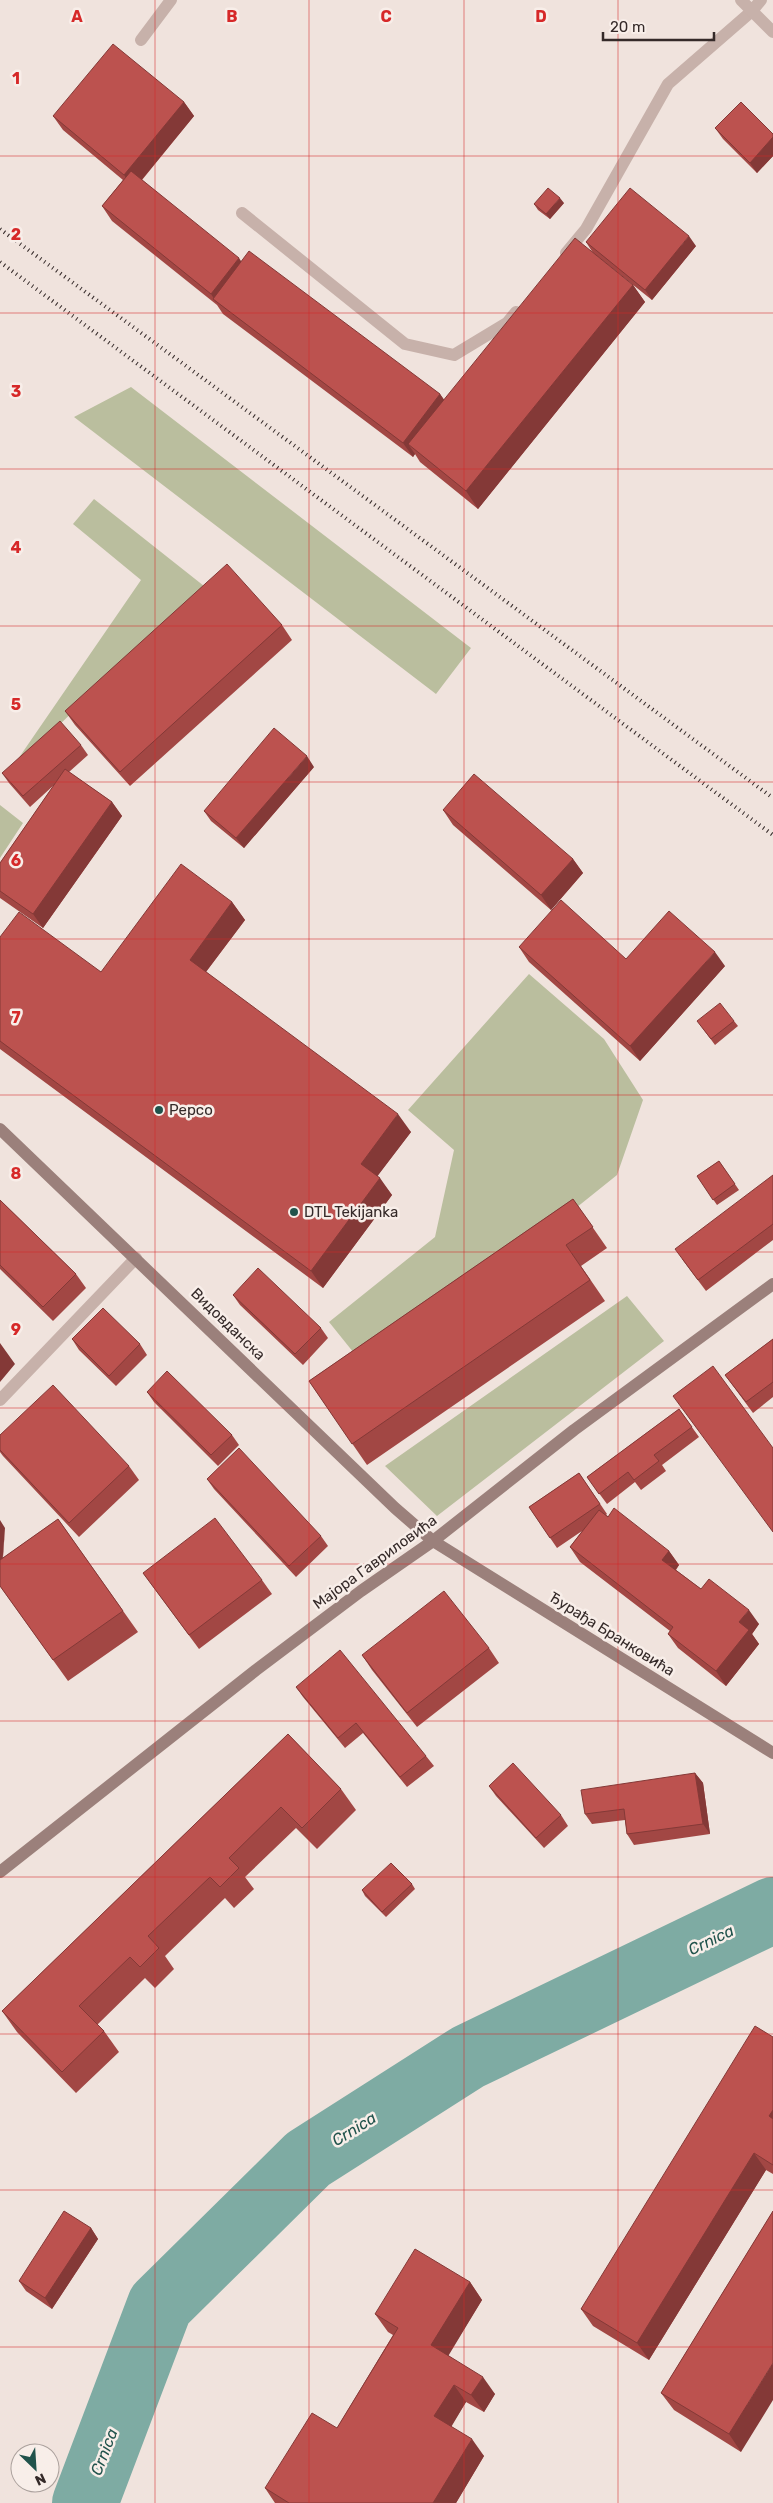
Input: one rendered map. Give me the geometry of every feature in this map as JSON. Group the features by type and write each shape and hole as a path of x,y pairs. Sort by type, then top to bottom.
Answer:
{"main road":[{"name":"Видовданска","path":"0,1130 136,1258 395,1508 433,1541"},
{"name":"Мајора Гавриловића","path":"0,1872 256,1670 361,1591 433,1541 574,1430 773,1284"},
{"name":"Ђурађа Бранковића","path":"433,1541 773,1753"}],"street":[{"path":"141,40 171,0"},
{"path":"741,0 773,32"},
{"path":"556,265 586,229 668,84 752,11 761,0"},
{"path":"242,213 406,344 454,354 507,323 525,301"},
{"path":"0,1400 136,1258"}],"green space":[{"path":"131,387 471,648 436,694 74,417"},
{"path":"94,499 204,586 7,775 141,580 73,524"},
{"path":"0,805 23,823 0,858"},
{"path":"529,974 604,1039 643,1100 617,1175 370,1373 329,1322 435,1237 454,1150 408,1110"},
{"path":"627,1296 664,1341 437,1516 385,1466"}],"building":[{"path":"113,44 184,102 124,175 53,116"},
{"path":"741,102 773,134 773,137 750,163 715,128"},
{"path":"131,171 239,258 211,294 102,206"},
{"path":"548,188 560,198 546,214 534,204"},
{"path":"630,188 689,236 645,290 586,242"},
{"path":"575,238 633,285 466,491 408,444"},
{"path":"249,251 440,394 403,443 213,299"},
{"path":"227,564 282,625 120,772 65,711"},
{"path":"60,721 81,745 23,796 2,773"},
{"path":"274,728 307,756 236,838 204,811"},
{"path":"65,769 112,802 33,914 0,891 0,863"},
{"path":"474,774 573,859 541,895 443,810"},
{"path":"181,864 232,902 190,960 398,1114 361,1164 380,1178 311,1271 0,1041 0,937 19,912 101,972"},
{"path":"561,900 626,959 669,911 715,952 630,1046 519,947"},
{"path":"720,1003 734,1021 711,1039 697,1021"},
{"path":"719,1161 735,1184 713,1200 697,1176"},
{"path":"773,1175 773,1224 698,1280 675,1249"},
{"path":"573,1199 593,1227 566,1245 590,1280 352,1444 309,1381"},
{"path":"0,1200 76,1274 43,1307 0,1265"},
{"path":"258,1268 321,1328 295,1354 233,1295"},
{"path":"103,1308 140,1344 109,1376 72,1339"},
{"path":"773,1339 773,1382 746,1402 725,1375"},
{"path":"713,1366 773,1448 773,1532 673,1396"},
{"path":"167,1371 232,1435 211,1455 147,1392"},
{"path":"53,1385 129,1466 69,1523 0,1450 0,1435"},
{"path":"679,1409 692,1427 654,1455 659,1461 634,1480 628,1472 599,1494 587,1477"},
{"path":"239,1448 321,1536 289,1566 207,1479"},
{"path":"579,1473 600,1504 550,1538 529,1507"},
{"path":"614,1508 669,1551 662,1560 701,1589 709,1579 749,1610 739,1622 749,1630 716,1671 668,1634 673,1627 570,1547 599,1510 608,1517"},
{"path":"215,1518 262,1580 189,1635 143,1573"},
{"path":"58,1519 123,1611 53,1660 0,1586 0,1560"},
{"path":"444,1591 489,1648 407,1713 362,1655"},
{"path":"340,1650 426,1756 400,1777 356,1723 338,1738 296,1687"},
{"path":"288,1734 341,1789 302,1828 281,1807 229,1858 239,1868 220,1887 210,1877 148,1936 159,1948 140,1967 130,1957 79,2006 104,2031 62,2072 2,2011"},
{"path":"513,1763 561,1815 536,1838 489,1786"},
{"path":"695,1773 703,1824 627,1834 624,1809 585,1814 581,1790"},
{"path":"391,1863 412,1884 382,1912 362,1890"},
{"path":"755,2026 773,2037 773,2110 769,2116 773,2119 773,2165 754,2153 637,2343 581,2309"},
{"path":"64,2211 91,2228 45,2298 19,2281"},
{"path":"773,2211 773,2363 729,2434 661,2393"},
{"path":"415,2249 470,2282 431,2345 483,2377 471,2395 454,2385 434,2416 472,2439 433,2503 289,2503 265,2488 312,2413 337,2428 398,2328 375,2314"}],"waterway":[{"name":"Crnica","path":"85,2503 160,2305 308,2159 468,2057 773,1910"}],"railway":[{"path":"0,229 773,798"},
{"path":"0,262 773,835"}],"place":[{"name":"Pepco","path":"159,1110"},
{"name":"DTL Tekijanka","path":"294,1212"}]}
